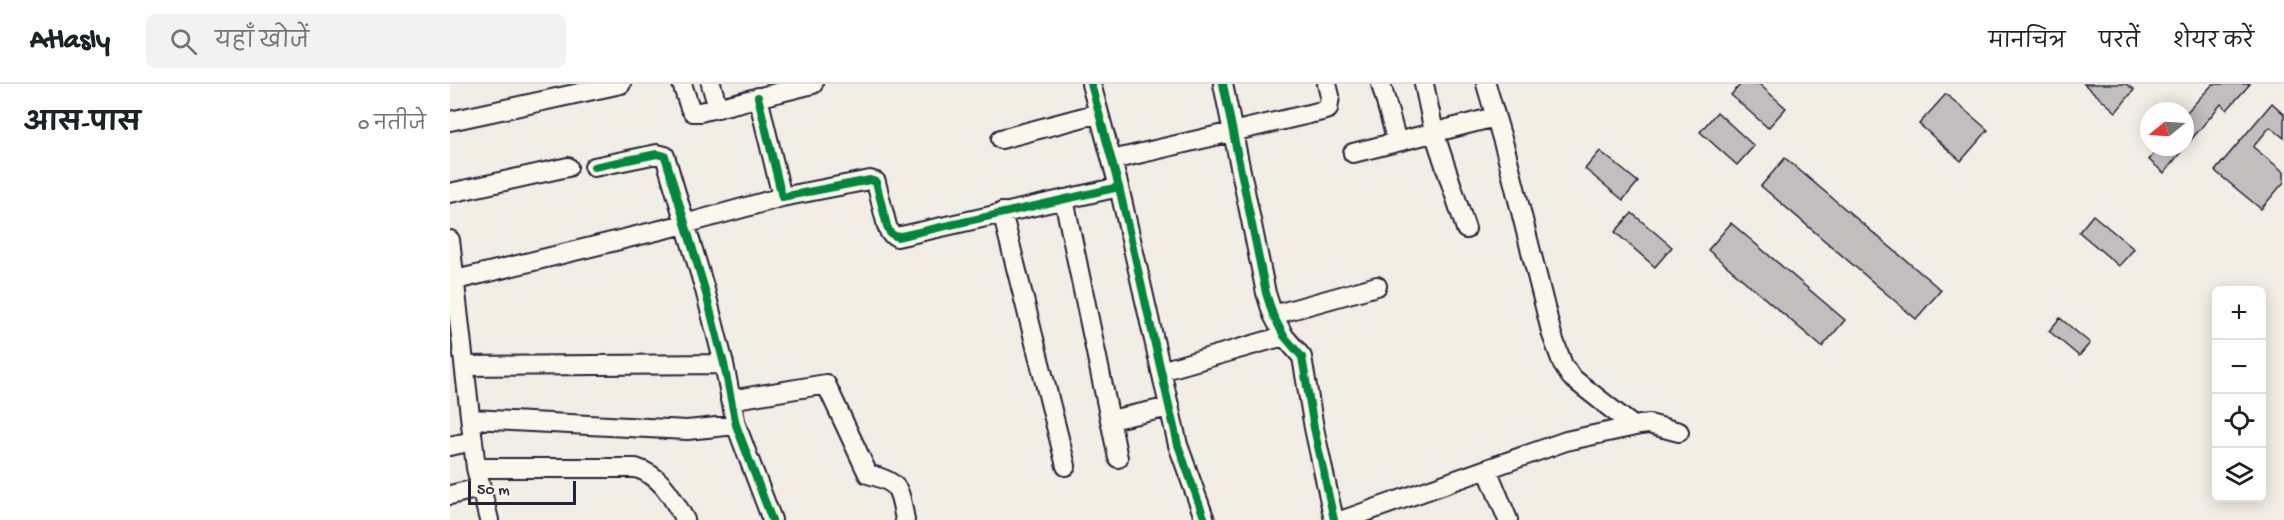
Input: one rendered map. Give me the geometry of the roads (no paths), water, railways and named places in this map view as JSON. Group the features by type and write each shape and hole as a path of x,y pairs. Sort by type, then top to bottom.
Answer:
{"street":[{"path":"450,122 621,84"},
{"path":"682,84 693,112 758,97 776,88 813,84"},
{"path":"711,84 717,108"},
{"path":"1091,84 1119,187 1184,463 1206,520"},
{"path":"1223,84 1252,229 1273,315 1284,336 1302,357 1344,520 1566,441 1649,424 1679,432"},
{"path":"1112,160 1328,109 1330,96 1327,84"},
{"path":"1381,84 1397,142"},
{"path":"1424,84 1434,132 1466,229"},
{"path":"1486,84 1506,152 1552,335 1563,365 1571,377 1633,426"},
{"path":"758,97 782,197"},
{"path":"1000,139 1099,113"},
{"path":"1353,153 1495,117"},
{"path":"594,167 657,154 665,156 724,364 736,425 772,520"},
{"path":"450,193 568,167"},
{"path":"456,280 684,224 782,197 870,180 876,182 888,226 891,233 897,237 1119,187"},
{"path":"1064,199 1118,459"},
{"path":"1002,212 1066,466"},
{"path":"450,240 456,280 456,335 466,366 476,468 489,520"},
{"path":"1273,315 1377,286"},
{"path":"1161,371 1284,336"},
{"path":"466,366 724,364"},
{"path":"730,400 826,384 868,474 887,480 899,490 905,520"},
{"path":"1110,420 1170,407"},
{"path":"471,419 687,429 736,425"},
{"path":"450,446 473,441"},
{"path":"476,468 636,468 646,471 661,483 685,520"},
{"path":"1488,469 1508,520"},
{"path":"450,495 480,488"}]}
